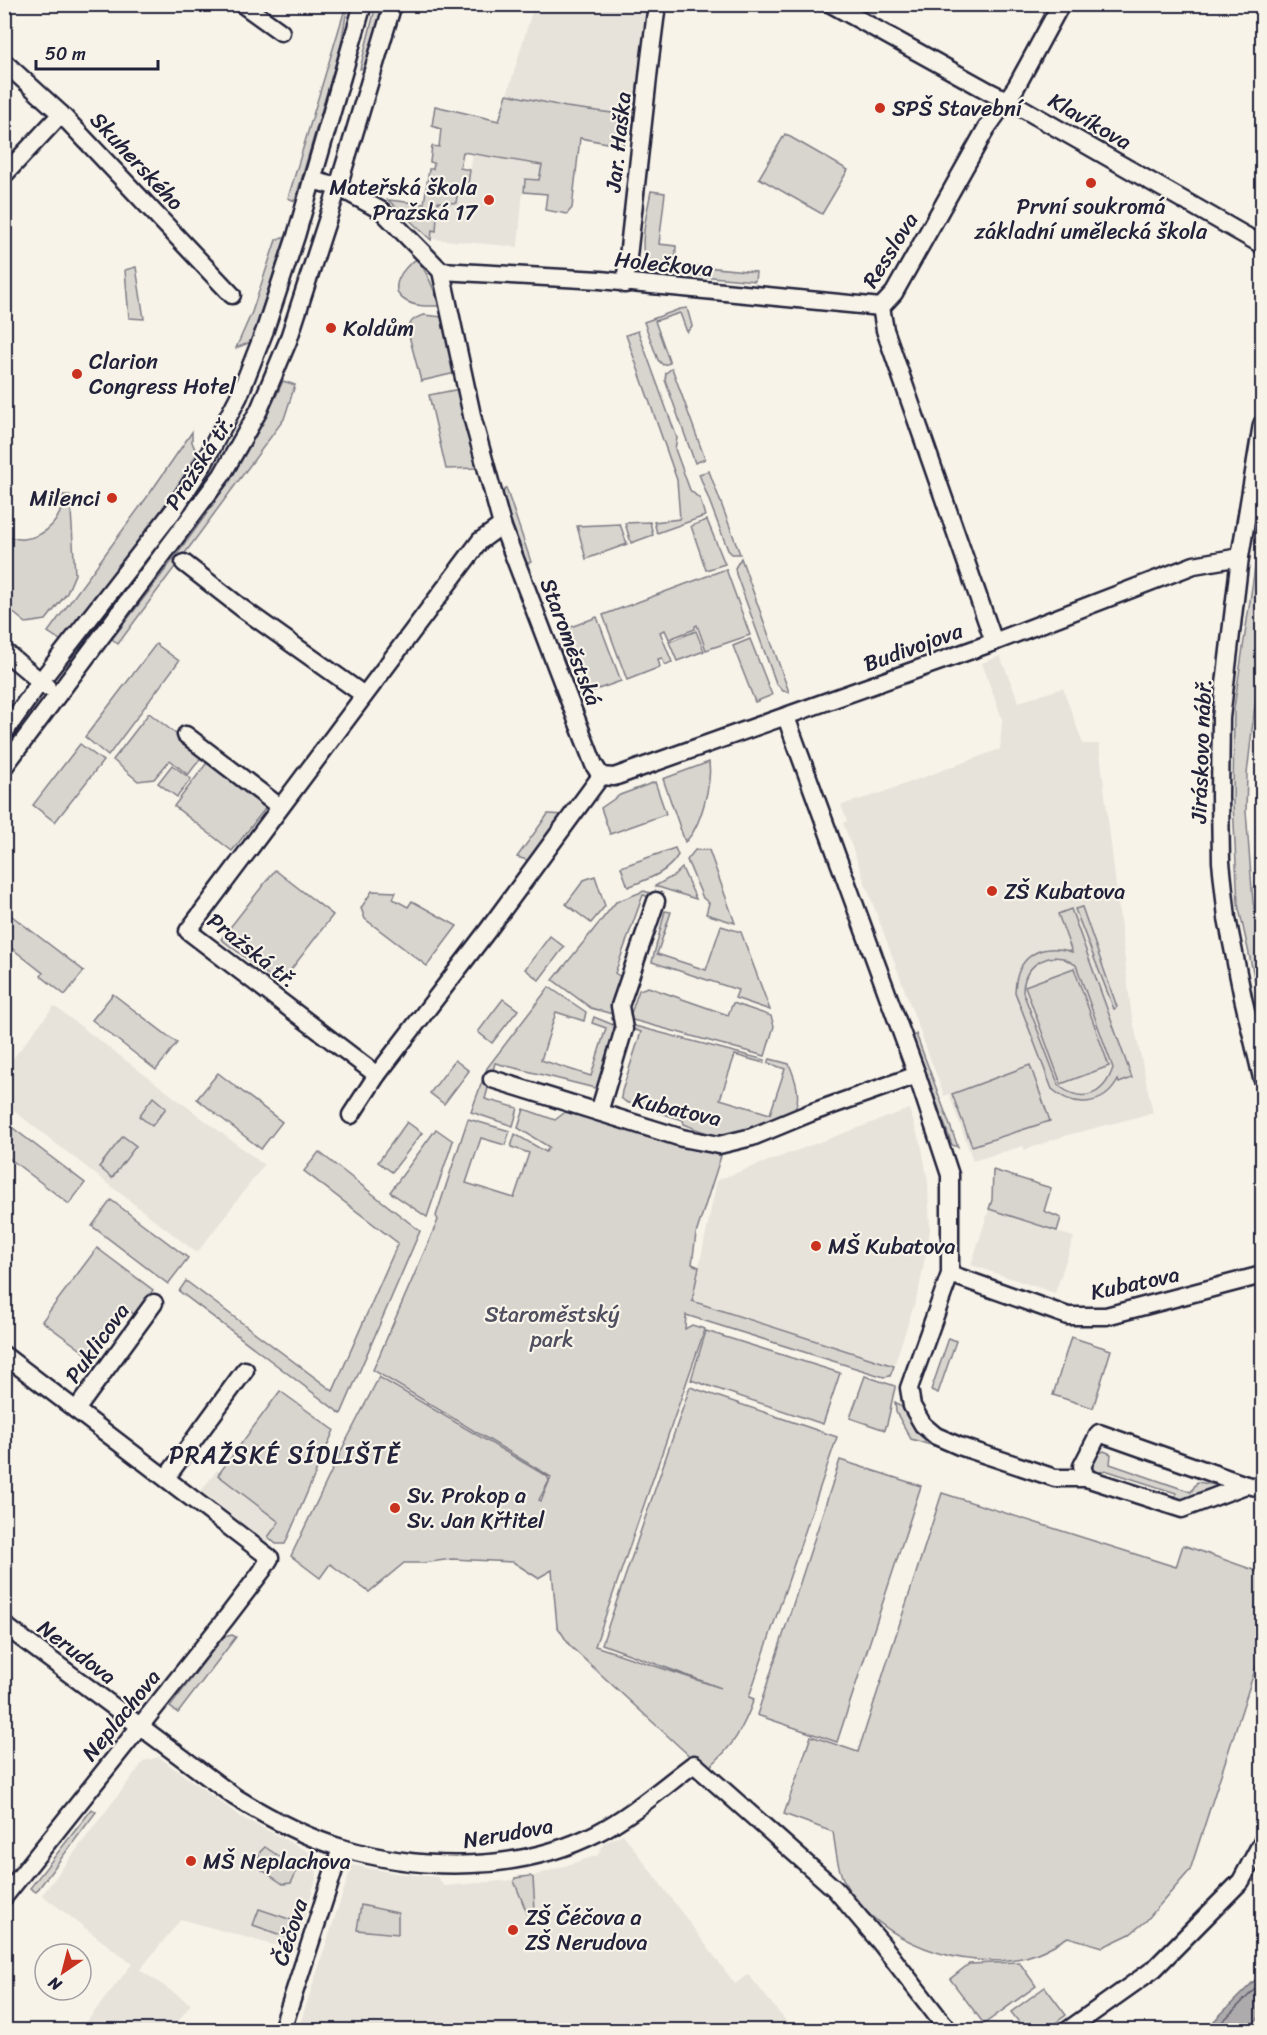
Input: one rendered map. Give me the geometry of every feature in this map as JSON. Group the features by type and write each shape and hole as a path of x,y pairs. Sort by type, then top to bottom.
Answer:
{"street":[{"path":"242,4 281,32"},
{"name":"Pražská tř.","path":"4,733 40,682 173,511 203,465 238,396 265,330 312,180 363,4"},
{"name":"Pražská tř.","path":"4,767 222,475 259,410 288,341 338,187 393,4"},
{"name":"Jar. Haška","path":"625,284 657,4"},
{"name":"Klavíkova","path":"831,4 1263,244"},
{"name":"Resslova","path":"994,642 885,330 881,307 894,293 986,129 1016,87 1061,4"},
{"name":"Skuherského","path":"4,62 61,114 232,295"},
{"path":"4,175 61,114"},
{"path":"312,180 338,187 382,211 441,271"},
{"name":"Holečkova","path":"441,271 600,280 881,307"},
{"name":"Staroměstská","path":"441,271 473,420 502,525 588,749 601,776"},
{"name":"Jiráskovo nábř.","path":"1263,424 1240,557 1221,718 1221,862 1227,918 1243,998 1263,1078"},
{"name":"Pražská tř.","path":"377,1075 188,931 480,541 502,525"},
{"name":"Budivojova","path":"601,776 614,777 786,717 994,642 1194,565 1240,557"},
{"path":"184,563 243,609 364,694"},
{"path":"4,651 58,695"},
{"path":"786,717 917,1076 950,1175 950,1274 909,1388 912,1406 923,1425 936,1436 1055,1478 1086,1478 1182,1509 1254,1487"},
{"path":"186,735 280,807"},
{"path":"351,1115 377,1075 488,930 601,776"},
{"path":"599,1112 624,1029 620,1006 656,901"},
{"name":"Kubatova","path":"492,1079 682,1137 719,1145 752,1137 810,1113 917,1076"},
{"name":"Kubatova","path":"950,1274 1068,1316 1106,1316 1263,1275"},
{"name":"Puklicova","path":"76,1410 154,1303"},
{"name":"Puklicova","path":"4,1355 270,1558"},
{"path":"166,1478 245,1370"},
{"path":"1086,1478 1082,1466 1099,1433 1254,1487"},
{"name":"Neplachova","path":"4,1897 140,1728 270,1558"},
{"name":"Nerudova","path":"4,1625 235,1797 269,1818 340,1848 369,1855 439,1864 496,1861 541,1854 572,1844 598,1832 629,1813 694,1764 835,1889 880,1942 948,2031"},
{"path":"1068,2031 1154,1969 1240,1881 1263,1842"},
{"name":"Čéčova","path":"282,2031 340,1848"}],"shaded area":[{"path":"534,5 648,5 633,119 506,98"},
{"name":"Mateřská škola Pražská 17","path":"473,154 542,165 539,180 524,178 518,247 433,239 390,199 421,203 437,201 458,189 467,191"},
{"name":"ZŠ Kubatova","path":"1000,656 1019,702 1063,688 1083,744 1099,744 1131,1011 1153,1113 1064,1136 1025,1150 1023,1146 973,1161 949,1094 944,1096 843,823 847,821 841,805 878,794 1000,749 1002,719 982,663"},
{"path":"54,1006 264,1165 197,1253 5,1104 4,1070"},
{"name":"MŠ Kubatova","path":"909,1109 922,1148 928,1182 930,1231 919,1290 894,1366 692,1301 717,1180"},
{"name":"MŠ Kubatova","path":"993,1170 1051,1188 1044,1211 1061,1218 1057,1232 1074,1237 1055,1293 971,1265 992,1200"},
{"path":"217,1470 283,1522 267,1542 201,1491"},
{"name":"MŠ Neplachova","path":"159,1757 241,1817 309,1852 316,1865 317,1876 294,1951 181,1919 140,1970 191,2004 172,2030 80,2030 132,1964 42,1895 144,1761"},
{"name":"ZŠ Čéčova a ZŠ Nerudova","path":"623,1834 735,1984 748,1974 793,2030 298,2030 352,1865 395,1873 437,1877 444,1886 524,1879 598,1855 604,1843"}],"green space":[{"path":"376,5 384,5 367,67 360,69"},
{"path":"345,9 347,9 341,45 295,201 288,198"},
{"path":"507,94 566,107 627,115 623,146 580,138 572,208 567,214 545,210 547,194 524,192 525,179 539,180 542,165 463,152 460,168 470,170 467,191 458,190 456,203 438,202 436,231 432,230 431,240 388,200 424,204 429,169 433,169 434,163 430,162 432,146 439,147 441,129 432,126 435,106 499,121"},
{"path":"785,134 848,170 822,214 759,178"},
{"path":"651,191 665,193 659,244 676,246 675,264 756,272 755,281 657,272 649,267 643,252 643,241"},
{"path":"285,238 251,342 236,348 252,312 276,240"},
{"path":"417,259 428,276 440,306 410,303 397,291 402,272"},
{"path":"136,267 144,319 129,318 125,270"},
{"path":"687,308 692,326 687,332 680,313 655,321 670,363 663,365 658,360 644,322"},
{"path":"424,315 442,317 455,368 451,374 421,381 408,332 413,320"},
{"path":"638,331 677,438 675,449 690,490 700,499 705,516 657,533 654,522 680,519 677,480 626,335"},
{"path":"672,368 705,459 695,463 665,380 666,373"},
{"path":"283,381 295,385 284,419 118,644 112,639 206,515 248,450"},
{"path":"460,389 477,468 446,469 429,395"},
{"path":"192,432 192,442 197,454 182,479 133,550 63,642 48,632"},
{"path":"709,471 740,554 732,554 728,550 699,474"},
{"path":"506,488 531,562 526,564 502,494"},
{"path":"63,495 70,495 75,574 67,593 46,620 26,623 5,606 5,537 24,539 47,530 57,518"},
{"path":"707,520 725,564 706,570 691,526"},
{"path":"1262,520 1262,662 1247,774 1246,811 1253,902 1262,948 1262,989 1257,990 1238,904 1233,804 1234,708"},
{"path":"650,522 653,535 631,543 625,523"},
{"path":"620,524 627,544 586,559 577,526"},
{"path":"741,558 789,692 783,691 776,683 736,574 735,568"},
{"path":"726,569 750,635 706,650 697,625 695,629 669,639 665,630 660,632 672,662 665,665 662,658 658,659 660,667 627,680 603,615"},
{"path":"597,617 621,681 587,693 563,630"},
{"path":"696,631 704,651 677,661 669,642"},
{"path":"750,639 772,695 755,702 733,646"},
{"path":"156,644 179,661 108,756 85,737"},
{"path":"149,713 203,755 188,775 170,760 154,779 138,781 113,760"},
{"path":"80,744 103,761 55,822 33,805"},
{"path":"209,760 268,805 232,851 174,806"},
{"path":"709,762 709,781 704,804 696,826 685,842 663,779"},
{"path":"172,765 191,779 177,797 158,783"},
{"path":"655,782 666,814 610,834 601,808 620,795"},
{"path":"548,814 565,815 530,861 517,857"},
{"path":"675,848 678,855 668,867 628,887 621,867"},
{"path":"695,850 709,850 735,923 706,914 709,903 703,898 687,860"},
{"path":"682,868 696,899 655,886 675,875"},
{"path":"275,870 333,915 280,984 221,939"},
{"path":"595,876 605,906 591,923 566,904 584,880"},
{"path":"372,891 396,892 393,899 408,907 412,901 457,926 427,966 365,919 361,908"},
{"path":"644,891 663,897 662,901 643,895 615,973 625,980 616,1015 591,1008 553,980 616,902"},
{"path":"1082,907 1117,1007 1114,1009 1075,909"},
{"path":"1071,909 1132,1078 1119,1083 1118,1080 1105,1095 1088,1102 1069,1099 1052,1089 1015,992 1020,970 1032,955 1049,949 1072,952 1058,914","holes":["1063,958 1076,965 1113,1068 1104,1085 1092,1094 1076,1095 1059,1086 1023,992 1025,979 1031,968 1047,959"]},
{"path":"4,910 84,971 65,995 41,976 43,973 5,943"},
{"path":"665,911 671,912 657,954 706,970 721,926 741,932 770,1010 735,998 738,990 652,962"},
{"path":"550,936 564,947 539,980 525,969"},
{"path":"1074,968 1109,1066 1061,1084 1025,986"},
{"path":"549,987 586,1012 584,1021 556,1012 541,1060 591,1076 606,1028 592,1023 594,1017 616,1026 599,1089 495,1063 485,1099 518,1108 513,1126 471,1112 487,1068"},
{"path":"648,987 728,1015 733,1003 771,1016 774,1026 765,1056 629,1019 639,990"},
{"path":"113,994 177,1043 156,1070 92,1020"},
{"path":"503,999 518,1010 492,1043 478,1032"},
{"path":"631,1025 765,1060 764,1063 735,1055 720,1099 770,1114 785,1069 768,1063 770,1059 789,1064 798,1094 794,1111 737,1134 717,1135 684,1124 683,1120 626,1102 621,1098 622,1091 641,1032 630,1028"},
{"path":"916,1034 958,1147 952,1145 913,1037"},
{"path":"455,1060 469,1071 444,1104 430,1093"},
{"path":"1030,1065 1050,1121 972,1146 952,1094"},
{"path":"218,1073 282,1122 261,1149 197,1099"},
{"path":"153,1097 166,1108 152,1126 139,1116"},
{"name":"Staroměstský park","path":"524,1109 555,1120 568,1110 581,1113 721,1156 696,1234 692,1264 699,1267 692,1301 894,1366 890,1376 884,1377 686,1315 685,1329 692,1325 705,1329 595,1646 721,1688 602,1644 690,1387 837,1437 749,1697 754,1699 750,1710 731,1745 708,1768 695,1761 570,1646 557,1626 552,1570 538,1578 513,1562 452,1559 404,1563 369,1592 330,1564 320,1578 291,1556 379,1377 548,1477 549,1481 539,1500 541,1501 551,1477 373,1370 438,1220 436,1216 468,1119 510,1131 505,1145 481,1138 466,1183 514,1198 529,1153 511,1147 515,1134 546,1152 549,1147 518,1128"},
{"path":"5,1122 85,1183 69,1204 5,1155 7,1148 5,1146"},
{"path":"407,1122 422,1133 392,1172 378,1162"},
{"path":"436,1129 453,1141 427,1217 390,1192"},
{"path":"123,1136 136,1146 112,1178 99,1167"},
{"path":"319,1152 420,1231 341,1414 179,1291 186,1281 333,1391 398,1243 304,1171"},
{"path":"993,1170 1051,1188 1044,1211 1061,1218 1057,1231 989,1209 992,1200"},
{"path":"111,1200 188,1258 168,1284 92,1226"},
{"path":"97,1248 153,1290 135,1315 127,1309 91,1357 42,1321"},
{"path":"706,1331 840,1373 823,1424 691,1380"},
{"path":"1071,1337 1111,1350 1093,1408 1053,1395"},
{"path":"949,1338 956,1341 938,1393 931,1390"},
{"path":"865,1376 895,1386 885,1430 850,1418"},
{"path":"280,1391 334,1430 285,1544 276,1544 268,1537 279,1522 218,1475"},
{"path":"895,1402 904,1410 916,1429 941,1448 911,1439 896,1412"},
{"path":"1104,1451 1111,1454 1110,1464 1191,1492 1197,1482 1218,1487 1203,1500 1167,1501 1176,1493 1105,1470 1092,1476 1087,1461"},
{"path":"840,1460 921,1486 837,1742 757,1715"},
{"path":"942,1493 1176,1567 1183,1545 1262,1573 1262,1648 1190,1870 1146,1921 1130,1934 1103,1947 1068,1937 1032,1955 1002,1961 950,1956 925,1948 901,1937 860,1905 846,1885 841,1872 833,1832 784,1814 811,1736 858,1752"},
{"path":"232,1635 236,1637 178,1713 170,1707 221,1639"},
{"path":"92,1809 96,1812 36,1892 30,1888"},
{"path":"265,1847 295,1867 297,1871 291,1883 283,1884 262,1870 257,1861 260,1852"},
{"path":"530,1876 533,1878 535,1911 527,1913 514,1881 515,1878"},
{"path":"361,1905 398,1913 398,1934 357,1930"},
{"path":"259,1909 295,1921 289,1938 253,1925"},
{"path":"1019,1962 1036,1986 984,2024 950,1979 969,1964"},
{"path":"1045,1987 1066,2015 1046,2030 1025,2030 1011,2012"}],"water":[{"path":"1262,1973 1262,2015 1246,2030 1205,2030"}],"place":[{"name":"SPŠ Stavební","path":"880,108"},
{"name":"První soukromá základní umělecká škola","path":"1091,183"},
{"name":"Mateřská škola Pražská 17","path":"489,200"},
{"name":"Koldům","path":"331,328"},
{"name":"Clarion Congress Hotel","path":"77,374"},
{"name":"Milenci","path":"112,498"},
{"name":"ZŠ Kubatova","path":"992,891"},
{"name":"MŠ Kubatova","path":"816,1246"},
{"name":"Sv. Prokop a Sv. Jan Křtitel","path":"395,1508"},
{"name":"MŠ Neplachova","path":"191,1861"},
{"name":"ZŠ Čéčova a ZŠ Nerudova","path":"513,1930"}],"district":[{"name":"PRAŽSKÉ SÍDLIŠTĚ","path":"285,1455"}]}
